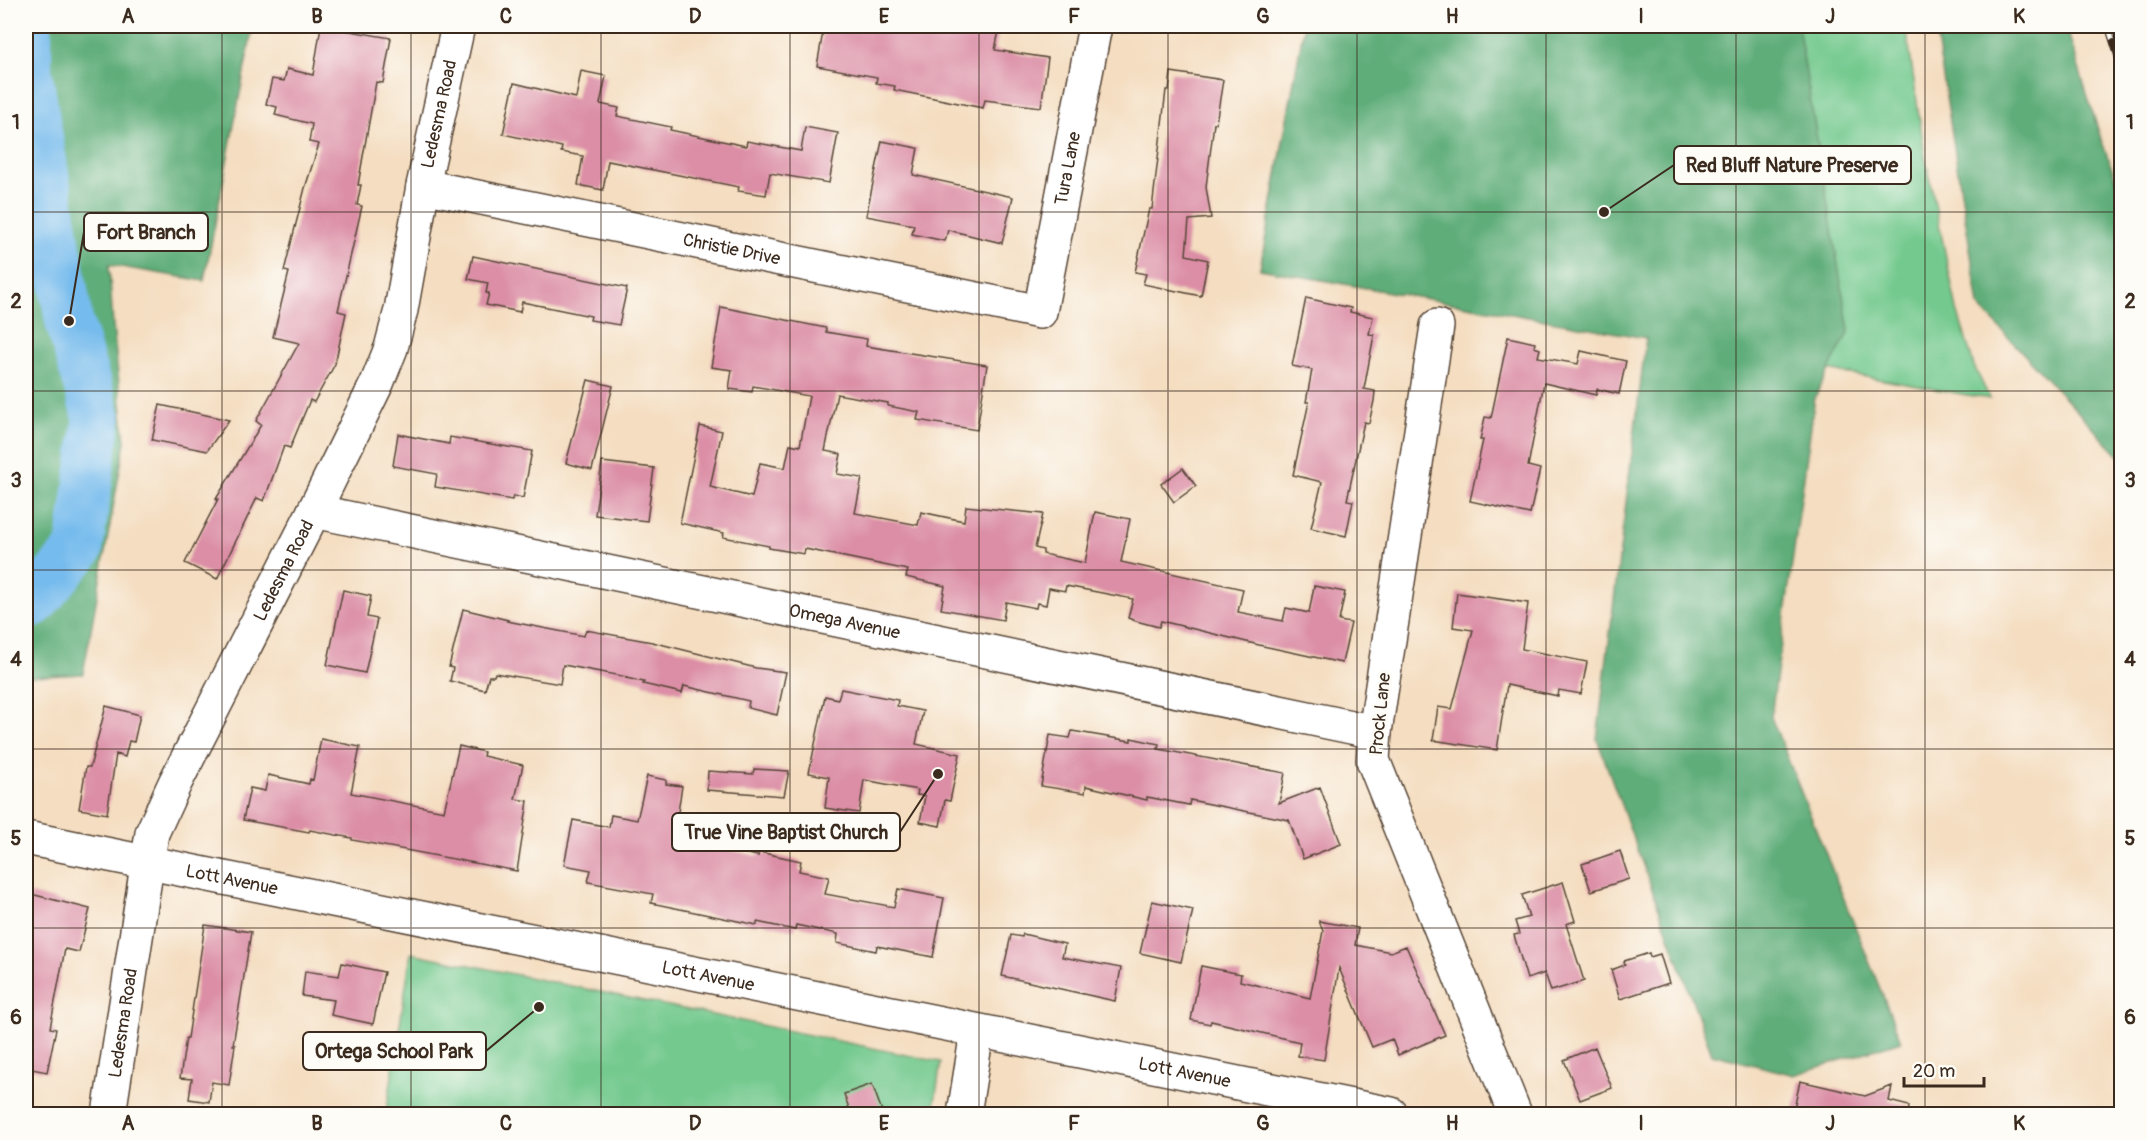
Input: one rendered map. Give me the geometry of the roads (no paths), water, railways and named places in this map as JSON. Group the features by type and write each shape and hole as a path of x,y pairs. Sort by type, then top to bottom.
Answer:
{"street":[{"name":"Ledesma Road","path":"109,1114 152,833 159,814 314,511 377,383 391,348 458,26"},
{"name":"Tura Lane","path":"1040,312 1095,26"},
{"name":"Christie Drive","path":"423,186 1040,312"},
{"name":"Prock Lane","path":"1437,326 1375,732 1373,759 1515,1114"},
{"name":"Omega Avenue","path":"314,511 1375,732"},
{"name":"Lott Avenue","path":"26,838 1391,1114"},
{"path":"964,1114 977,1032"}],"waterway":[{"path":"26,607 34,602 79,549 97,419 69,321 28,70 28,26"}],"railway":[{"path":"2108,26 2122,70"}],"place":[{"name":"Red Bluff Nature Preserve","path":"1604,212"},
{"name":"Fort Branch","path":"69,321"},
{"name":"True Vine Baptist Church","path":"938,774"},
{"name":"Ortega School Park","path":"539,1007"}]}
